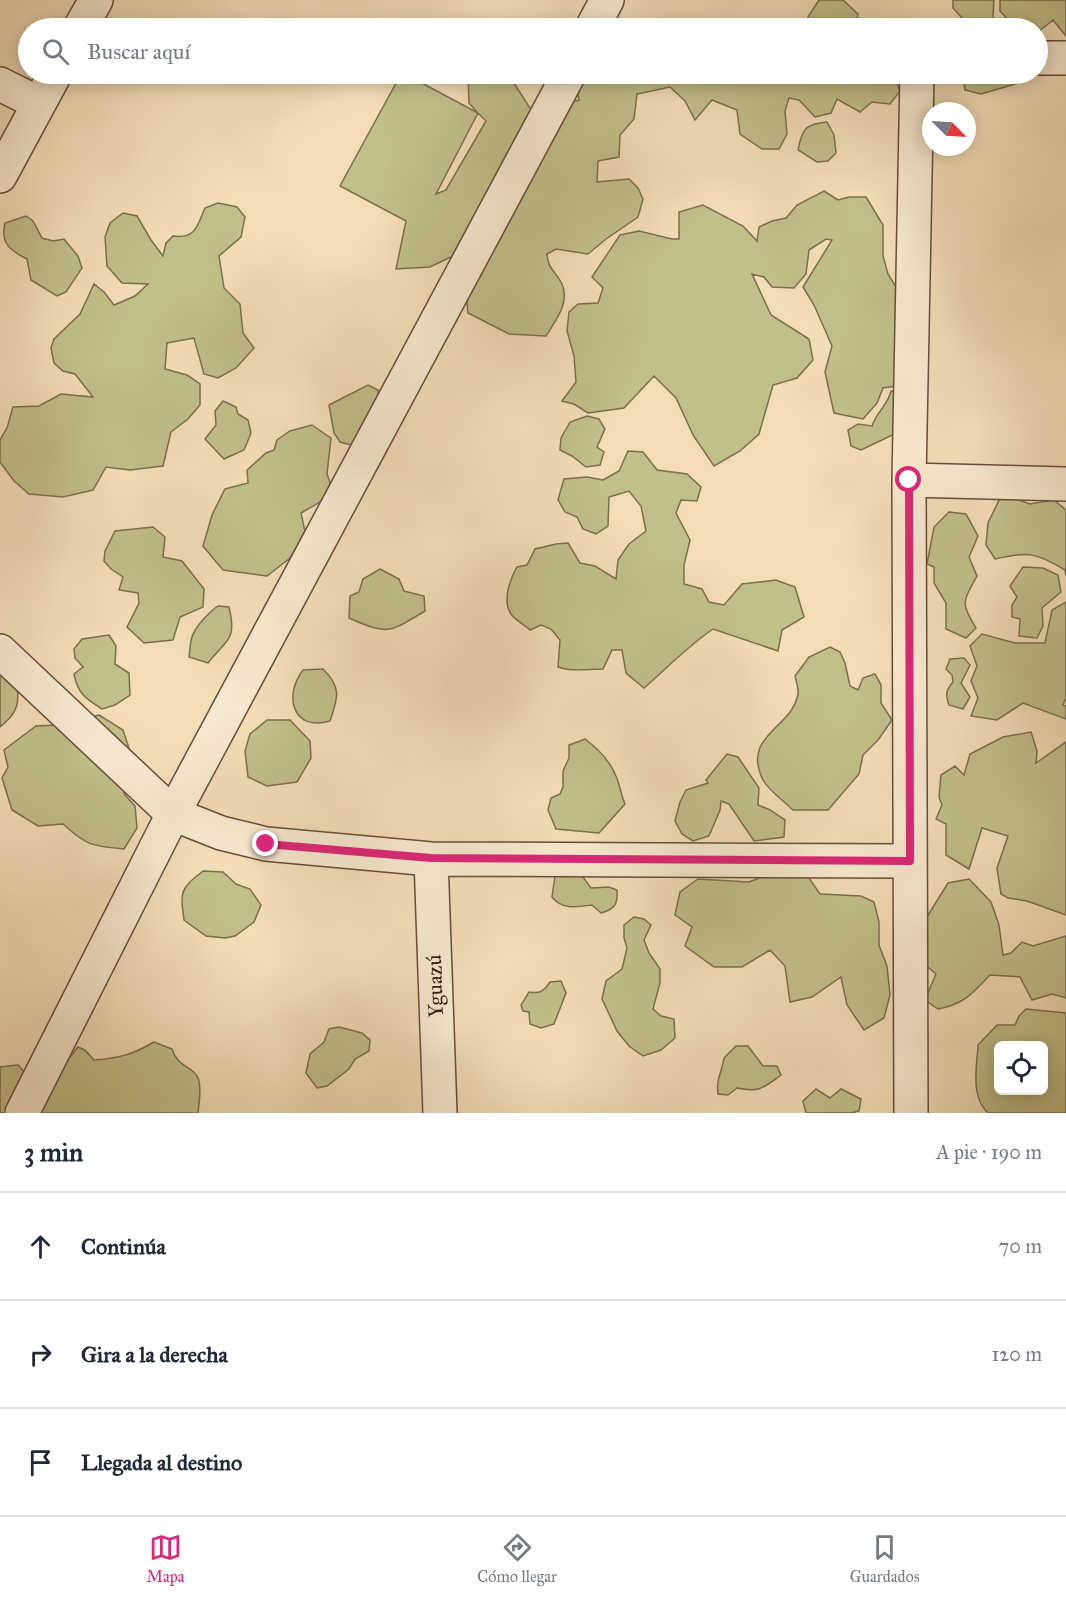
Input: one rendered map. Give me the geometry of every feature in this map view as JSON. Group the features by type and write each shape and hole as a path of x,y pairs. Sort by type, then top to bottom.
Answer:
{"street":[{"path":"86,18 96,0"},
{"path":"597,18 607,0"},
{"path":"1048,58 1066,58"},
{"path":"0,84 38,103"},
{"path":"0,176 49,84"},
{"path":"22,1113 173,814 564,84"},
{"path":"910,1113 909,480 917,84"},
{"path":"909,480 1066,484"},
{"path":"0,651 173,814 221,833 266,844 431,858 910,861"},
{"name":"Yguazú","path":"431,858 440,1113"}],"shaded area":[{"path":"819,0 843,0 858,14 857,18 808,17"},
{"path":"953,0 994,0 994,18 962,18 953,8"},
{"path":"1000,0 1066,0 1066,36 1053,20 1048,24 1048,18 1006,18 1000,11"},
{"path":"396,84 424,84 478,113 469,103 468,84 514,84 539,122 560,106 579,100 576,84 897,84 900,91 890,104 872,102 860,112 837,99 831,113 815,117 799,100 789,98 785,111 787,134 779,149 762,149 740,134 737,110 712,100 695,120 685,101 670,87 637,94 634,119 620,135 619,157 598,161 597,182 629,179 638,188 643,199 638,217 588,254 556,249 547,254 551,267 562,284 564,298 558,318 546,336 509,334 468,313 465,284 455,255 430,267 396,269 406,221 340,186","holes":["478,113 486,121 446,190 436,194"]},
{"path":"964,84 1015,84 981,94 965,90"},
{"path":"827,122 834,135 836,153 828,161 817,162 798,150 799,143 803,132 809,126"},
{"path":"824,191 838,200 849,197 866,197 883,225 883,256 888,274 901,295 903,385 883,388 877,403 863,419 834,413 825,372 832,346 814,305 803,287 832,240 826,239 809,250 806,274 794,288 772,287 764,277 752,274 771,315 809,339 813,360 797,378 773,385 759,434 740,451 714,466 693,435 676,398 654,376 624,408 588,413 574,404 562,401 576,382 574,356 567,331 569,312 578,304 598,303 603,288 592,277 620,235 639,231 679,239 679,212 703,205 743,226 757,241 759,227 786,218 797,205"},
{"path":"218,203 237,207 245,217 241,237 219,256 224,288 240,304 243,333 254,348 236,368 218,378 204,374 194,338 167,343 165,369 187,375 200,384 200,405 188,419 171,432 163,466 130,470 106,467 93,490 63,497 29,494 14,481 0,462 0,440 7,428 13,407 39,406 61,394 93,397 75,374 63,371 54,363 51,348 54,339 80,314 94,284 114,305 135,296 148,284 122,283 107,266 105,237 110,223 123,213 137,216 163,256 166,243 173,236 191,233 195,230 205,208"},
{"path":"26,216 33,221 42,238 53,241 64,239 78,256 82,268 66,292 57,296 31,280 27,259 8,246 4,236 5,223"},
{"path":"368,385 378,390 374,422 359,440 351,445 340,442 334,433 329,405"},
{"path":"891,391 905,393 903,430 861,450 851,446 848,430 858,424 872,426"},
{"path":"223,401 236,407 238,414 248,420 251,433 244,450 224,459 205,439 216,425 215,411"},
{"path":"587,416 599,419 605,429 597,447 604,452 600,465 586,467 560,450 561,438 570,422"},
{"path":"312,425 331,438 327,474 334,494 301,513 306,536 290,558 267,576 223,570 203,546 212,515 225,489 248,483 247,470 266,453 274,450 277,440 290,431"},
{"path":"628,451 643,452 657,470 687,474 701,487 697,501 681,500 676,513 690,540 684,565 684,584 702,589 709,602 724,605 742,584 776,580 795,587 804,617 782,630 778,651 713,629 644,688 626,673 622,650 612,650 603,669 574,670 558,667 560,640 551,629 541,625 530,630 511,614 507,597 512,578 517,567 527,565 535,549 568,543 580,563 595,566 616,579 618,560 629,544 646,531 641,506 629,491 609,497 608,526 596,534 583,529 577,517 565,512 558,500 564,479 587,477 603,480 619,471"},
{"path":"1002,494 1030,504 1054,500 1066,510 1066,576 1065,570 1032,555 1024,554 995,559 986,545 988,523"},
{"path":"949,512 966,514 978,536 969,557 977,576 965,602 967,613 976,628 966,638 946,629 946,603 934,583 934,567 927,564 934,527"},
{"path":"153,527 165,537 163,557 182,561 204,589 203,607 180,617 173,640 144,643 127,627 139,603 138,593 119,590 123,577 104,561 105,551 115,531"},
{"path":"1023,567 1043,568 1058,575 1061,592 1042,608 1043,626 1037,638 1019,636 1020,619 1012,617 1012,605 1017,597 1010,586"},
{"path":"380,569 399,579 404,591 424,596 425,611 389,629 373,627 349,618 350,596 359,592 363,579"},
{"path":"1066,602 1066,698 1063,705 1066,706 1066,719 1023,703 997,720 971,716 978,698 971,681 977,666 970,646 982,634 1015,643 1045,643 1052,610"},
{"path":"218,606 229,607 232,627 229,639 208,663 189,657 194,633 203,620"},
{"path":"109,635 116,646 115,664 129,673 130,695 115,705 102,709 80,691 74,674 83,667 75,658 74,649 82,639"},
{"path":"830,647 840,652 850,686 858,690 863,678 875,674 881,685 881,703 892,720 878,740 863,755 859,774 828,810 793,810 763,780 758,765 758,752 770,733 794,706 798,692 795,676 809,657"},
{"path":"964,658 970,665 961,683 970,697 963,709 949,705 947,692 953,682 952,675 946,669 950,659"},
{"path":"323,669 336,687 335,705 330,721 317,723 307,721 300,717 295,709 293,700 297,680 303,670"},
{"path":"0,670 16,679 18,700 11,716 0,727"},
{"path":"99,715 123,730 129,748 119,776 125,795 135,806 137,828 124,849 90,844 63,824 38,826 12,810 2,778 8,767 4,750 36,726 58,725"},
{"path":"267,720 290,720 310,741 311,758 297,782 267,786 248,777 245,751 250,734"},
{"path":"1031,732 1037,751 1036,763 1066,742 1066,915 1001,894 997,868 1008,836 982,828 969,869 946,855 946,824 936,819 942,805 939,797 941,775 955,766 964,775 970,754 1003,737"},
{"path":"585,739 610,765 625,804 599,833 556,829 548,810 551,798 560,794 563,787 563,771 569,758 569,745"},
{"path":"727,754 738,757 759,788 758,805 785,820 784,837 754,841 729,804 721,801 720,810 709,836 693,841 682,834 675,821 686,790 708,783 706,780"},
{"path":"574,870 591,888 609,887 617,890 616,902 610,910 601,913 592,905 565,906 552,897 555,876"},
{"path":"203,871 223,872 236,884 250,889 261,905 254,922 235,936 225,938 206,936 184,920 183,891"},
{"path":"777,871 805,872 820,894 861,896 874,902 879,922 879,945 887,966 890,995 884,1018 864,1030 847,1005 841,977 812,997 790,1002 785,966 770,950 742,967 714,967 685,946 692,927 675,915 680,892 698,879 749,882"},
{"path":"969,879 991,902 999,925 1003,955 1011,953 1022,942 1033,946 1066,936 1066,998 1052,994 1032,1000 1020,977 990,975 973,993 954,1005 938,1009 925,1000 936,974 924,964 925,920 948,883"},
{"path":"634,917 644,919 651,925 644,940 649,953 660,969 660,983 653,1009 661,1016 674,1019 675,1038 661,1050 643,1056 629,1046 617,1031 602,999 606,981 622,969 627,948 624,925"},
{"path":"561,981 566,993 554,1024 541,1028 530,1024 529,1012 523,1011 521,1005 529,992 539,992 544,990 550,982"},
{"path":"1026,1009 1066,1013 1066,1113 988,1113 982,1106 976,1081 978,1045 997,1025 1015,1025 1019,1016"},
{"path":"339,1027 362,1033 370,1040 369,1051 355,1059 349,1069 327,1086 317,1088 306,1073 310,1054 324,1042 329,1029"},
{"path":"154,1042 172,1049 178,1060 196,1074 200,1086 198,1113 0,1113 0,1067 18,1065 27,1075 63,1066 78,1047 85,1050 94,1060 125,1055"},
{"path":"736,1046 748,1046 763,1066 777,1066 781,1075 756,1090 737,1088 728,1095 718,1094 718,1079 724,1058"},
{"path":"816,1089 830,1098 841,1089 861,1099 859,1111 806,1113 803,1101"}],"route":[{"path":"266,844 431,858 910,861 909,480"}]}
